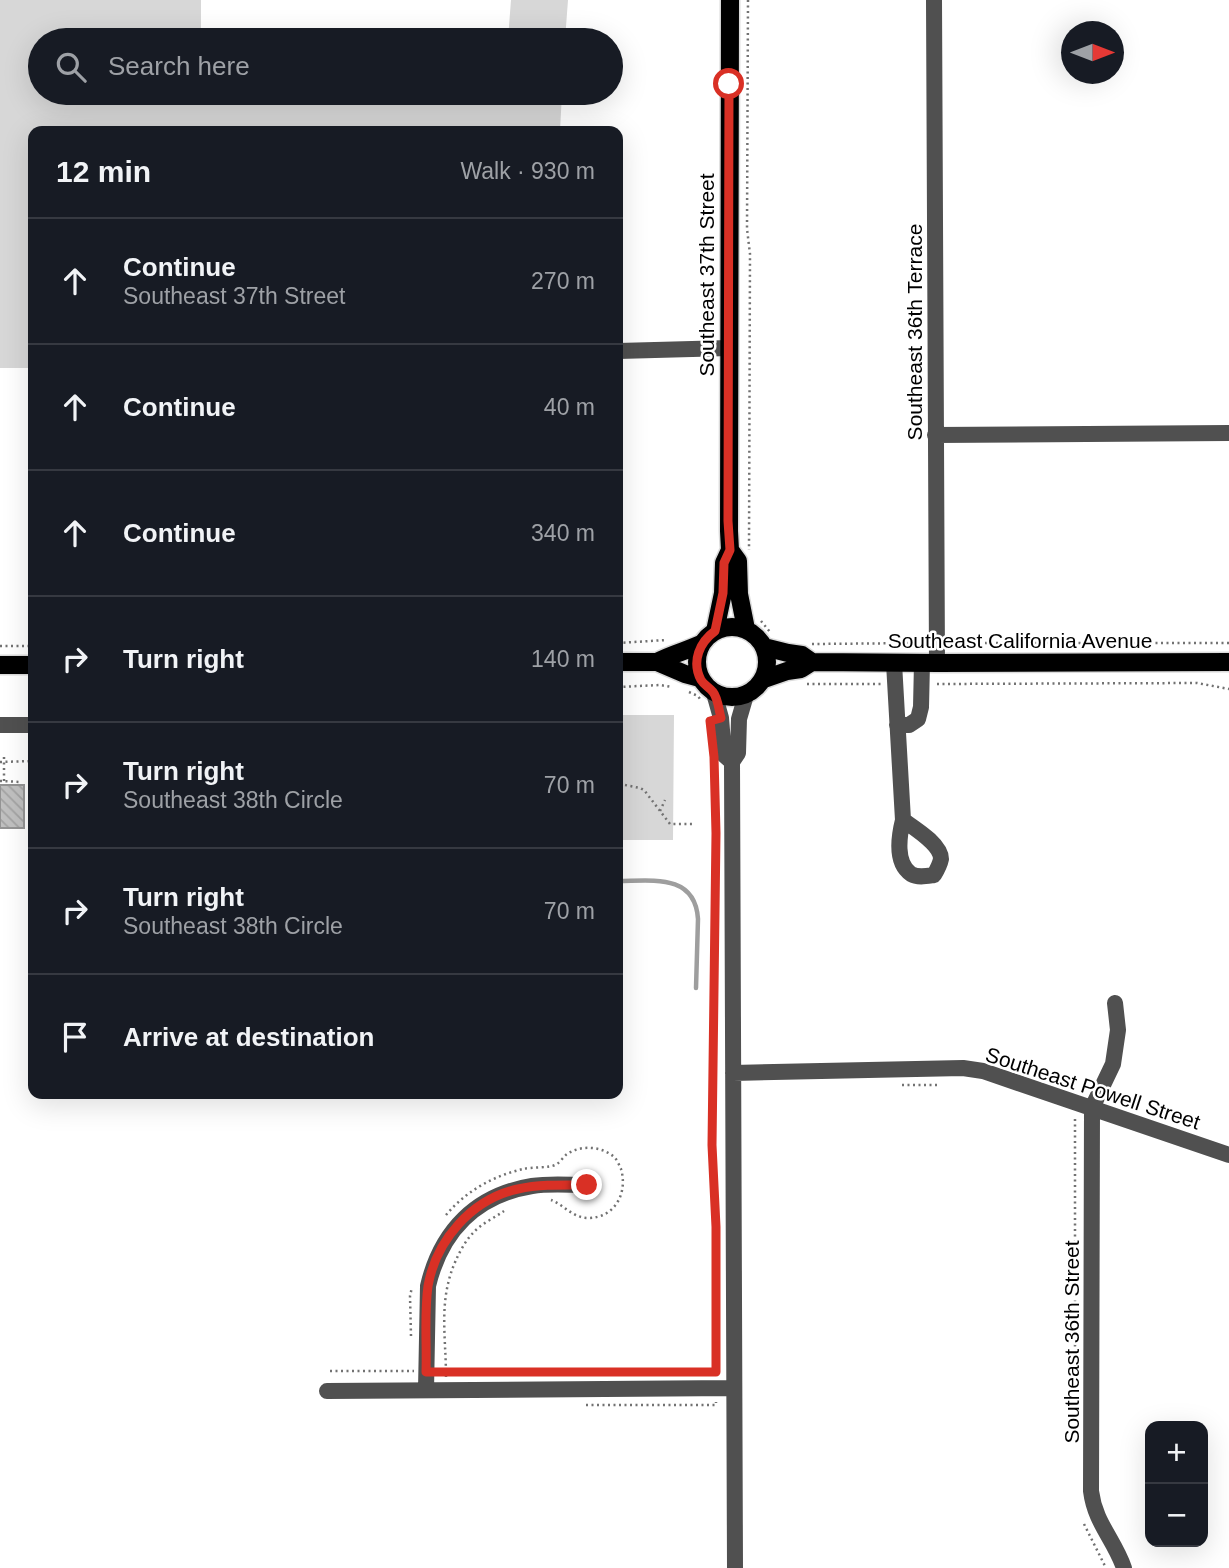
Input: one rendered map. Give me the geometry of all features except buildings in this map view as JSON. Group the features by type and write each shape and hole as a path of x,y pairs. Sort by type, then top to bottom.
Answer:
{"main road":[{"name":"Southeast 37th Street","path":"715,631 723,593 724,563 730,550 730,0"},
{"name":"Southeast 37th Street","path":"730,550 738,561 739,594 752,623"},
{"path":"752,623 753,634 768,640 764,679 746,695 735,698 708,697 697,667 701,644 715,631 752,623"},
{"name":"Southeast California Avenue","path":"768,640 788,653 802,655 812,662 1229,662"},
{"path":"657,662 701,644"},
{"path":"623,662 657,662 700,678"},
{"name":"Southeast California Avenue","path":"764,679 787,671 801,670 812,662"},
{"path":"0,665 28,665"}],"street":[{"name":"Southeast 36th Terrace","path":"897,725 909,725 918,719 922,684 937,643 934,0"},
{"path":"623,351 729,348"},
{"path":"936,435 1229,433"},
{"path":"894,663 902,820"},
{"path":"735,1568 732,762 738,753 739,719 746,695"},
{"path":"708,697 721,718 724,755 732,762"},
{"path":"0,725 28,725"},
{"path":"1092,1108 1113,1064 1118,1030 1115,1003"},
{"name":"Southeast Powell Street","path":"733,1079 963,1068 995,1074 1229,1155"},
{"name":"Southeast 36th Street","path":"1092,1108 1091,1491 1096,1516 1112,1541 1124,1568"},
{"path":"419,1390 428,1286 440,1250 452,1231 464,1218 492,1198 514,1190 536,1186 587,1185"},
{"path":"327,1391 445,1390 716,1380 734,1388"}],"path":[{"path":"748,0 749,556"},
{"path":"752,623 768,640"},
{"path":"623,643 671,639"},
{"path":"804,644 1229,643"},
{"path":"0,646 28,646"},
{"path":"922,684 1197,683 1229,689"},
{"path":"802,684 895,684"},
{"path":"623,687 671,686 708,697"},
{"path":"4,756 2,781 22,782"},
{"path":"714,757 716,844 712,1145 717,1292 716,1405"},
{"path":"2,762 28,761"},
{"path":"625,785 640,788 670,824 693,824"},
{"path":"660,811 665,800"},
{"path":"646,803 652,801"},
{"path":"713,1086 733,1079"},
{"path":"899,1085 939,1084"},
{"path":"1075,1115 1075,1389"},
{"path":"444,1218 458,1200 486,1181 522,1170 555,1166 566,1155 579,1148 597,1148 615,1157 623,1178 623,1190 620,1201 602,1216 578,1217 552,1200 542,1200"},
{"path":"445,1390 444,1320 448,1278 473,1233 507,1208"},
{"path":"411,1346 410,1296 413,1284"},
{"path":"330,1371 716,1380"},
{"path":"419,1371 419,1390"},
{"path":"1081,1514 1106,1568"}],"shaded area":[{"path":"0,0 201,0 201,28 28,28 28,105 561,105 560,126 28,126 28,368 0,368"},
{"path":"511,0 568,0 566,28 509,28"},
{"path":"623,715 674,715 673,840 623,840"}],"waterway":[{"path":"623,881 669,883 689,894 695,904 698,919 696,988"}],"route":[{"path":"587,1185 536,1186 514,1190 492,1198 464,1218 452,1231 440,1250 428,1286 426,1372 716,1372 716,1227 712,1145 716,833 710,721 721,718 714,693 700,678 697,655 707,636 715,631 722,606 724,563 730,550 729,84"}]}
